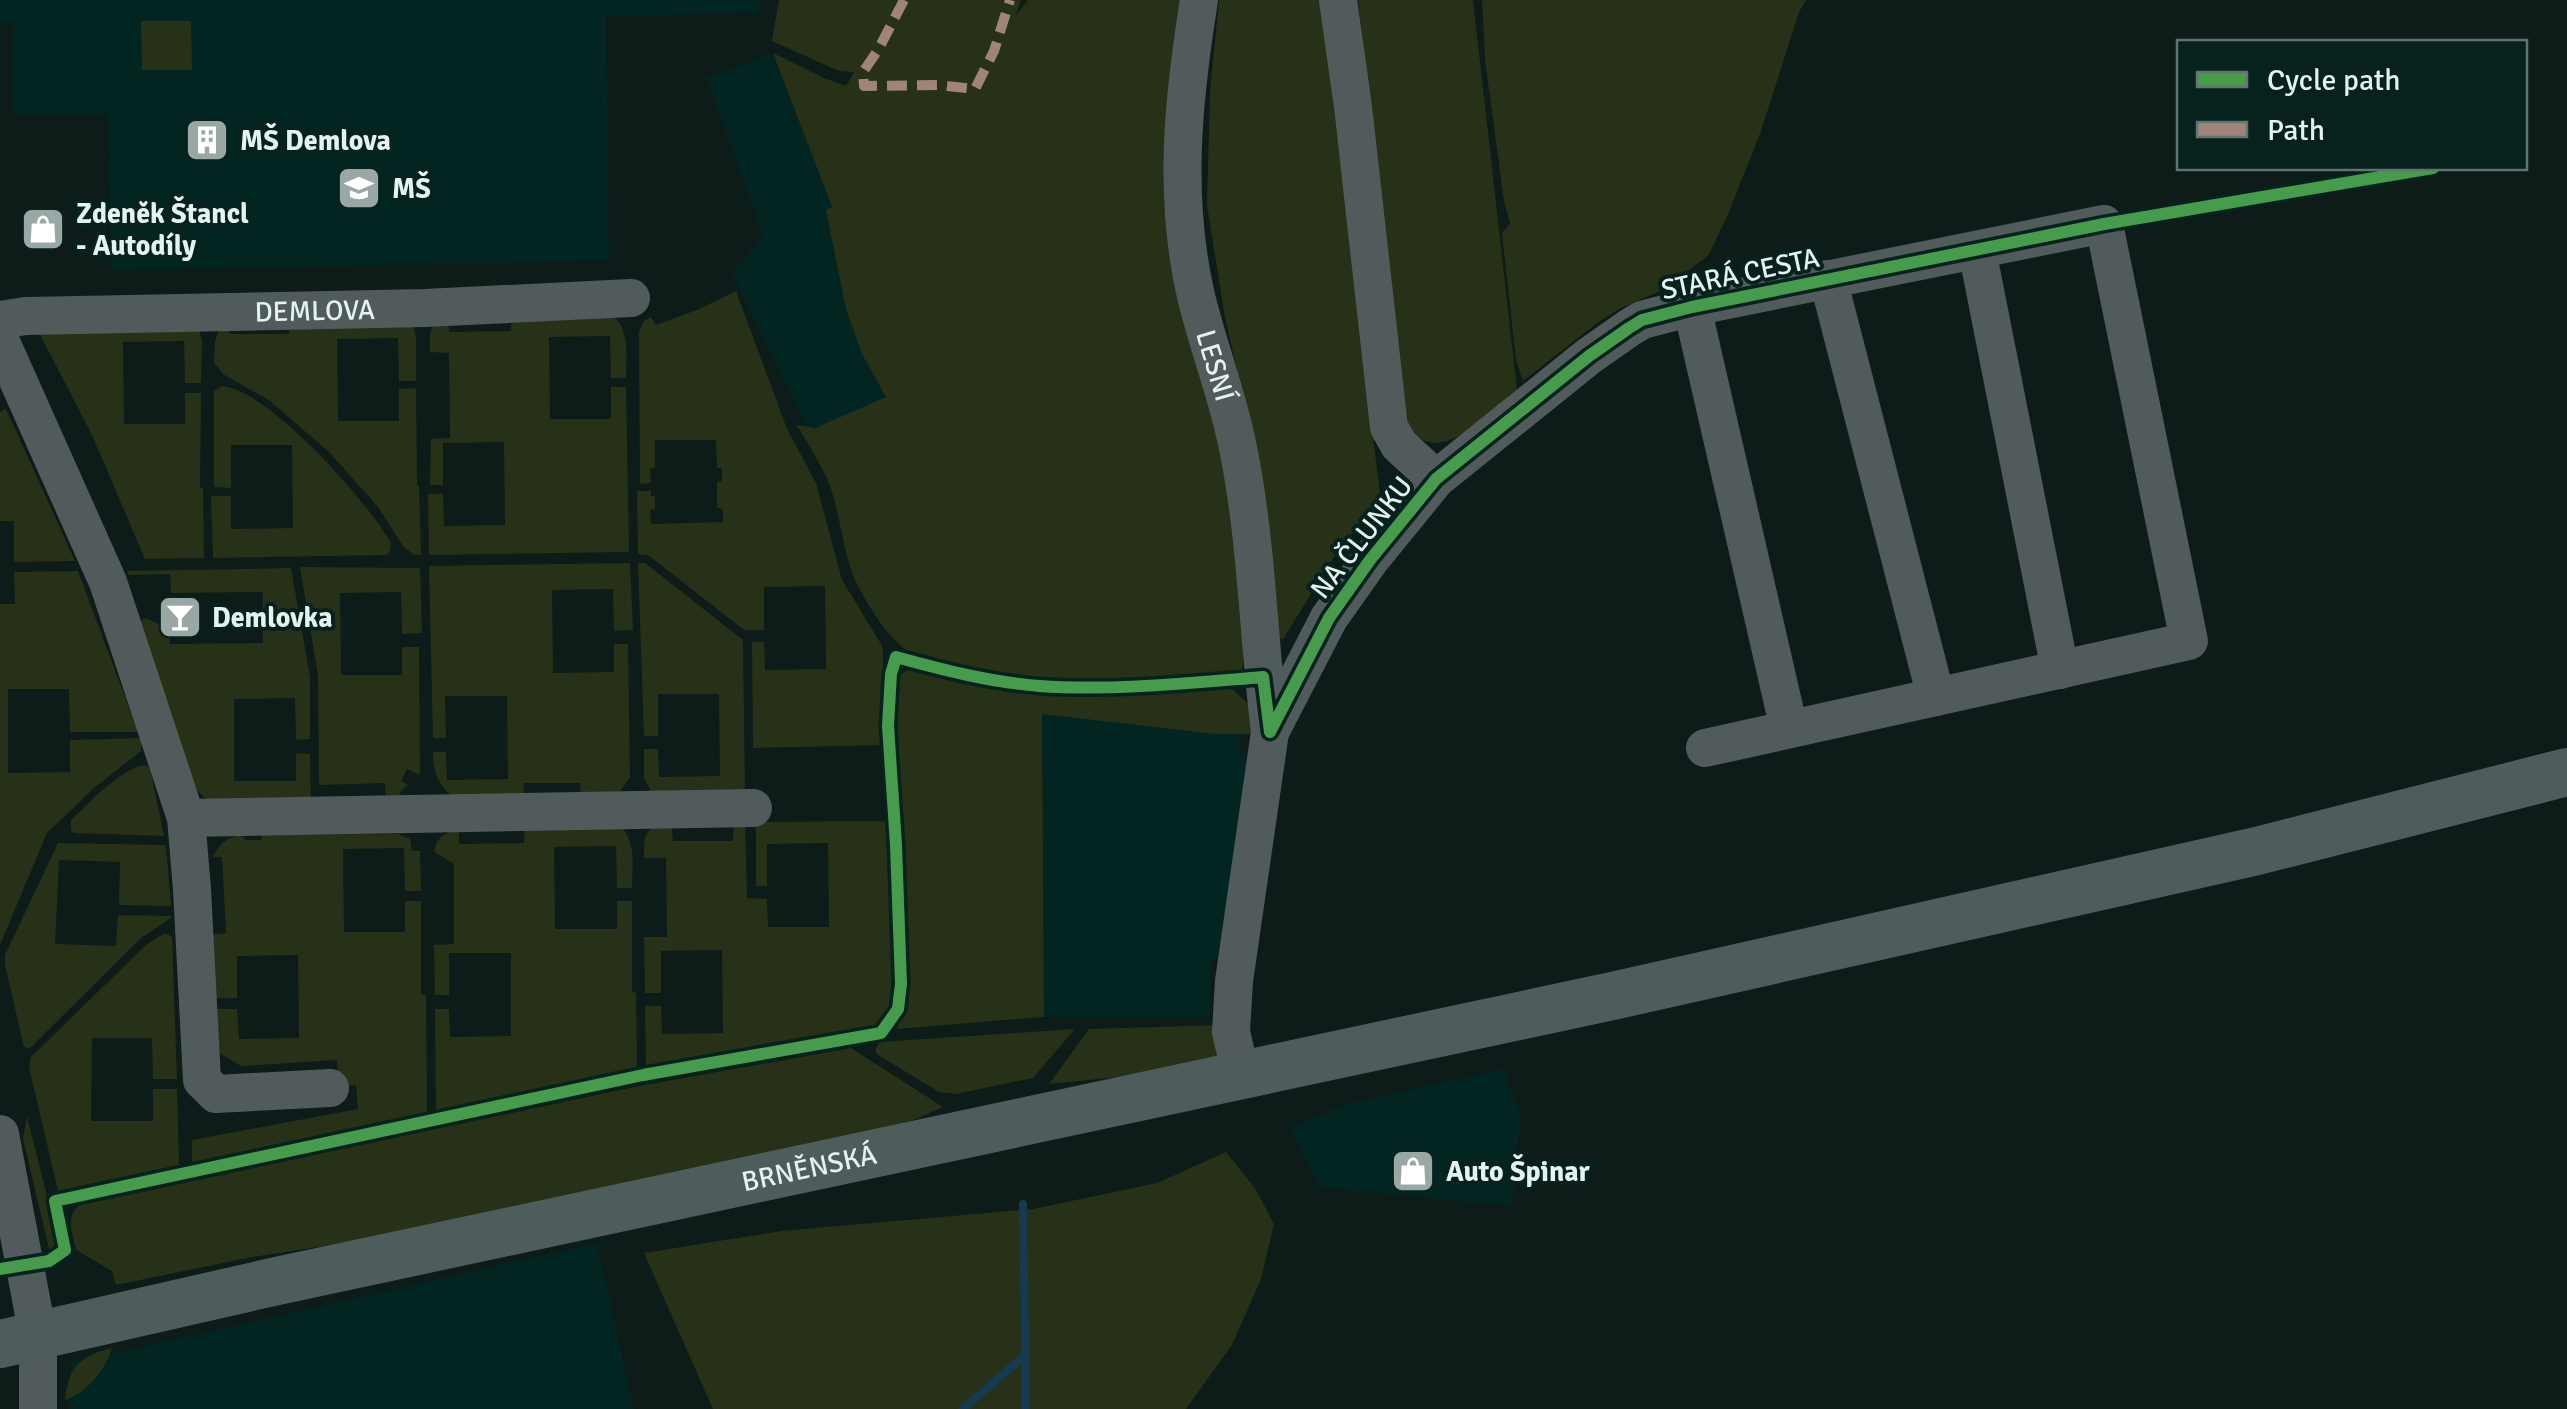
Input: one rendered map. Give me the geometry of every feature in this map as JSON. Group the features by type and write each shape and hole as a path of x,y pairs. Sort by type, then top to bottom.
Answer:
{"main road":[{"name":"BRNĚNSKÁ","path":"19,1340 1617,995 2257,851 2567,772"}],"street":[{"name":"LESNÍ","path":"1199,0 1183,114 1185,234 1196,295 1237,440 1245,486 1270,732"},
{"name":"NA ČLUNKU","path":"1241,1076 1232,1032 1234,981 1270,732 1329,618 1370,560 1436,480 1398,445 1388,427 1354,107 1338,0"},
{"name":"STARÁ CESTA","path":"1436,480 1588,356 1642,320 2104,224 2189,641 1704,748"},
{"path":"1977,250 2060,670"},
{"name":"STARÁ CESTA","path":"1828,280 1936,697"},
{"name":"DEMLOVA","path":"0,320 26,316 405,309 631,298"},
{"name":"STARÁ CESTA","path":"1692,307 1790,730"},
{"path":"0,340 108,582 186,818 202,1080 216,1094 330,1088"},
{"path":"186,818 753,808"},
{"path":"0,1134 19,1340 38,1409"}],"shaded area":[{"name":"MŠ","path":"0,0 761,0 762,13 606,16 609,261 111,270 108,114 13,114 13,24 0,23"},
{"path":"779,0 1021,0 1016,15 1028,0 1215,0 1188,201 1243,396 1225,318 1207,205 1210,92 1219,0 1321,0 1381,503 1342,544 1283,639 1269,637 1252,602 1242,670 1228,674 1095,680 995,674 911,653 875,615 853,576 830,486 797,425 815,428 886,397 862,354 846,309 826,210 832,207 773,53 846,86 854,72 839,71 772,41"},
{"path":"1358,0 1473,0 1517,389 1478,423 1448,441 1433,443 1420,438 1408,425"},
{"path":"1482,0 1806,0 1761,131 1708,256 1660,291 1597,323 1523,381 1516,360 1502,233 1510,223 1485,60"},
{"path":"141,21 191,21 192,70 142,70"},
{"path":"773,53 832,207 862,354 887,397 808,431 732,273 763,234 706,78"},
{"path":"736,291 787,429 816,483 842,580 881,644 884,745 753,748 752,642 764,642 765,670 826,669 825,586 764,587 764,630 744,630 648,555 638,554 637,491 651,491 651,496 655,496 651,524 723,522 723,509 717,508 717,482 722,481 722,468 717,468 716,440 655,440 651,483 640,484 639,332 643,322 651,317 656,325"},
{"path":"512,313 610,314 621,327 626,343 626,378 611,378 610,336 549,337 550,419 611,419 611,387 626,387 629,552 429,555 428,494 443,494 444,526 505,525 504,442 443,443 443,485 430,485 431,439 450,438 449,353 430,352 432,327 448,319 449,332 511,331"},
{"path":"290,315 407,319 414,328 416,381 399,381 398,338 337,339 338,421 399,421 399,389 416,388 421,555 414,555 403,546 378,507 329,452 270,401 223,374 214,362 215,341 221,324 230,316 230,334 289,334"},
{"path":"32,319 199,330 201,383 185,383 184,341 123,342 124,424 185,424 185,393 201,393 204,558 145,559 92,435"},
{"path":"222,386 265,406 315,450 379,525 391,543 387,555 213,558 211,496 231,496 231,529 293,528 292,445 231,445 231,488 214,487 214,391"},
{"path":"6,409 75,561 14,562 14,521 0,521 0,412"},
{"path":"630,563 633,630 614,631 613,589 552,590 553,673 614,672 614,644 628,644 630,777 616,797 581,801 580,783 524,783 523,801 454,797 437,778 433,752 446,752 447,780 508,779 507,696 445,696 446,738 433,738 429,566"},
{"path":"638,563 645,563 743,640 745,798 651,792 644,777 644,749 658,749 659,777 720,776 719,694 658,694 658,736 644,736"},
{"path":"300,567 420,568 422,633 402,634 401,592 340,593 341,675 402,675 402,647 419,647 420,770 419,775 407,769 401,781 408,785 399,793 402,796 386,802 385,783 319,785 318,676"},
{"path":"291,568 310,677 310,739 296,740 295,698 234,699 234,781 296,781 296,753 310,754 311,803 221,804 205,798 195,788 137,623 146,618 169,629 170,644 263,643 263,592 171,593 170,574 128,575 127,571"},
{"path":"78,571 138,732 70,732 69,689 8,689 8,773 70,772 70,740 141,738 141,751 94,788 47,833 0,945 0,604 15,604 14,572"},
{"path":"909,669 995,686 1069,693 1230,687 1252,707 1255,734 1215,734 1042,714 1044,1017 897,1029 905,1008 908,980 894,708 897,680"},
{"path":"1042,714 1239,734 1240,753 1253,761 1232,901 1217,956 1210,966 1210,1017 1044,1017"},
{"path":"144,765 150,768 164,836 71,830 71,820 105,788"},
{"path":"671,822 673,841 733,841 734,822 745,822 747,898 767,899 768,927 829,927 828,843 767,844 767,886 756,886 756,822 888,822 896,977 891,1015 882,1025 872,1030 646,1068 645,1006 661,1006 662,1034 723,1033 722,950 661,951 661,993 645,993 644,937 667,937 666,858 644,858 648,832"},
{"path":"525,825 619,825 629,838 632,888 617,888 616,846 554,847 555,929 617,929 617,901 632,901 637,1070 436,1112 435,1009 449,1009 450,1037 511,1036 511,953 449,953 449,995 435,995 434,945 454,944 454,866 434,852 435,847 442,836 459,831 459,844 524,843"},
{"path":"398,834 410,839 412,851 420,851 421,891 405,891 404,848 343,849 344,932 405,932 405,901 421,901 427,1114 192,1165 192,1140 358,1109 356,1085 339,1086 337,1060 241,1066 211,1048 210,1009 237,1009 239,1039 299,1038 298,955 237,956 237,998 209,998 207,935 226,933 222,857 213,857 216,852 228,840 242,835 245,840 261,840 262,835"},
{"path":"58,843 166,845 171,906 119,905 120,862 59,860 55,944 116,946 118,915 171,918 141,938 29,1049 24,1047 5,955"},
{"path":"163,934 172,937 177,1079 153,1079 152,1038 92,1038 91,1121 153,1121 153,1089 177,1089 179,1165 58,1191 29,1067 31,1057 146,945"},
{"path":"1220,1025 1227,1033 1216,1058 1158,1073 1049,1084 1089,1029"},
{"path":"1075,1029 1033,1078 956,1094 939,1092 875,1050 880,1042"},
{"path":"851,1048 943,1107 887,1132 376,1238 252,1257 116,1285 112,1271 76,1250 72,1217 84,1202 639,1086"},
{"path":"1504,1069 1521,1116 1512,1206 1320,1186 1289,1128 1346,1104"},
{"path":"27,1116 58,1240 57,1250 50,1253 23,1139"},
{"path":"1226,1152 1255,1188 1274,1224 1261,1279 1232,1345 1186,1409 713,1409 644,1253 781,1231 1033,1209 1157,1183"},
{"path":"597,1243 634,1409 69,1409 71,1363"},
{"path":"112,1348 94,1380 65,1400 78,1364"}],"waterway":[{"path":"1023,1204 1026,1409"},
{"path":"963,1409 1025,1355"}],"marked path":[{"path":"904,0 863,72 864,86 975,89 994,51 1010,0"}],"cycle path":[{"path":"1270,732 1329,618 1436,479 1589,356 1642,320 2104,224 2421,170"},
{"path":"0,1269 49,1261 65,1250 55,1201 643,1075 881,1033 898,1009 901,984 888,726 891,674 896,657 967,675 1039,686 1123,687 1263,677 1270,732"}],"place":[{"name":"MŠ Demlova","path":"207,140"},
{"name":"MŠ","path":"359,188"},
{"name":"Zdeněk Štancl - Autodíly","path":"43,229"},
{"name":"Demlovka","path":"180,617"},
{"name":"Auto Špinar","path":"1413,1171"}]}
